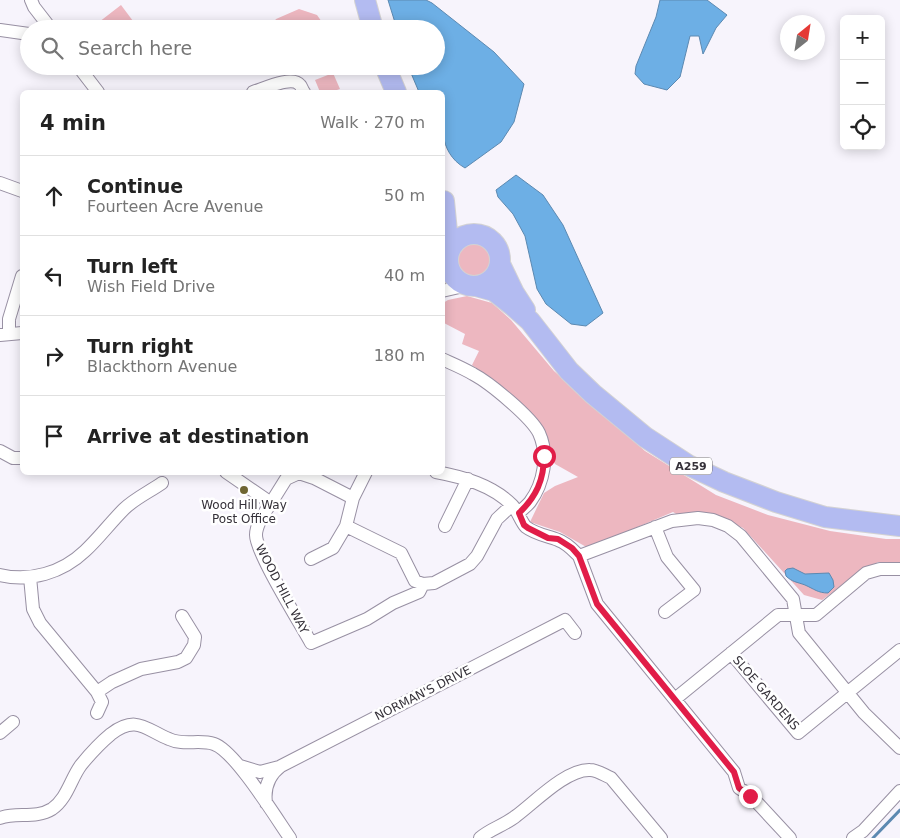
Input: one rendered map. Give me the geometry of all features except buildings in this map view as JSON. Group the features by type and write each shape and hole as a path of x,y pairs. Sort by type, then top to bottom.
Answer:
{"main road":[{"path":"365,0 371,20"},
{"path":"389,75 395,90"},
{"path":"445,202 475,234"},
{"path":"445,230 447,261 454,276 460,282 472,285 484,284 492,279 500,264 500,255 491,240 475,234 459,239 453,245 447,261"},
{"name":"A259","path":"500,264 530,321 570,371 593,394 645,437 688,465 724,482 776,502 825,517 900,526"},
{"name":"A259","path":"472,285 494,291 530,321"}],"street":[{"path":"31,0 42,20"},
{"path":"0,30 20,33"},
{"path":"85,75 96,90"},
{"path":"259,90 288,81 300,85 303,90"},
{"path":"0,184 20,190"},
{"path":"11,334 9,319 20,283"},
{"path":"445,290 472,285"},
{"path":"346,526 401,553 415,581 423,584 434,583 470,564 497,519 530,502 541,480 544,469 543,446 539,433 532,422 482,379 445,360"},
{"path":"0,451 13,458 20,458"},
{"path":"445,474 468,480 502,496 515,509 524,525 528,528 548,538 558,539 572,548 579,556 597,604 734,772 739,788 750,796 790,838"},
{"path":"230,475 271,503"},
{"name":"WOOD HILL WAY","path":"295,475 286,479 271,503 256,532 256,541 311,643 368,619 393,603 419,592 423,584"},
{"name":"WOOD HILL WAY","path":"305,475 353,498"},
{"path":"311,559 333,548 346,526 353,498 364,475"},
{"path":"445,526 468,480"},
{"path":"0,575 12,578 30,577 66,566 83,553 126,507 162,483"},
{"path":"579,556 672,521 698,518 713,520 728,526 741,536 793,599 799,633 847,694 900,748"},
{"path":"655,527 667,557 694,590 665,612"},
{"path":"675,699 778,616 816,615 866,573 880,569 900,569"},
{"path":"30,577 33,609 40,623 97,692 102,702 97,713"},
{"path":"97,692 112,682 141,669 178,662 186,658 194,645 195,637 182,616"},
{"name":"NORMAN'S DRIVE","path":"240,766 260,772 281,766 565,620 575,633"},
{"path":"847,694 900,650"},
{"name":"SLOE GARDENS","path":"731,653 798,733 847,694"},
{"path":"0,733 13,722"},
{"path":"0,818 40,813 54,808 64,796 81,766 97,746 124,726 133,724 140,725 176,742 205,742 222,747 240,766 290,838"},
{"name":"NORMAN'S DRIVE","path":"266,803 265,794 270,779 281,766"},
{"path":"480,838 515,817 540,795 566,778 578,772 590,770 611,778 661,838"},
{"path":"853,838 863,831 900,791"}],"shaded area":[{"path":"121,5 132,20 102,20"},
{"path":"299,9 317,15 320,20 275,20"},
{"path":"328,75 334,75 340,89 319,90 315,80"},
{"path":"475,241 482,242 488,246 492,252 492,266 488,272 482,276 475,277 468,276 462,272 458,266 457,259 458,252 462,246 468,242"},
{"path":"467,296 492,303 511,320 554,371 645,451 716,495 768,515 830,531 886,539 900,539 900,562 878,562 822,600 804,595 743,528 712,514 694,512 678,515 673,512 588,548 560,532 530,522 544,493 555,486 578,477 555,464 517,400 472,365 479,351 462,344 465,334 445,324 445,302"}],"water":[{"path":"388,0 426,0 494,52 524,84 514,122 501,142 465,168 456,161 445,144 445,90 418,90 412,75 445,75 445,20 394,20"},
{"path":"660,0 707,0 727,15 716,28 703,54 699,36 690,36 680,77 667,90 644,84 635,74 636,66 656,17"},
{"path":"516,175 543,195 563,225 603,313 586,326 571,324 546,304 537,289 525,236 513,214 498,197 496,190"},
{"path":"793,568 805,574 829,573 834,587 828,593 825,593 793,581 786,576 785,571"}],"waterway":[{"path":"873,838 900,810"}],"place":[{"name":"Wood Hill Way Post Office","path":"244,490"}],"route":[{"path":"544,456 544,469 541,480 530,502 519,513 524,525 548,538 558,539 572,548 579,556 597,604 734,772 739,788 750,796"}]}
